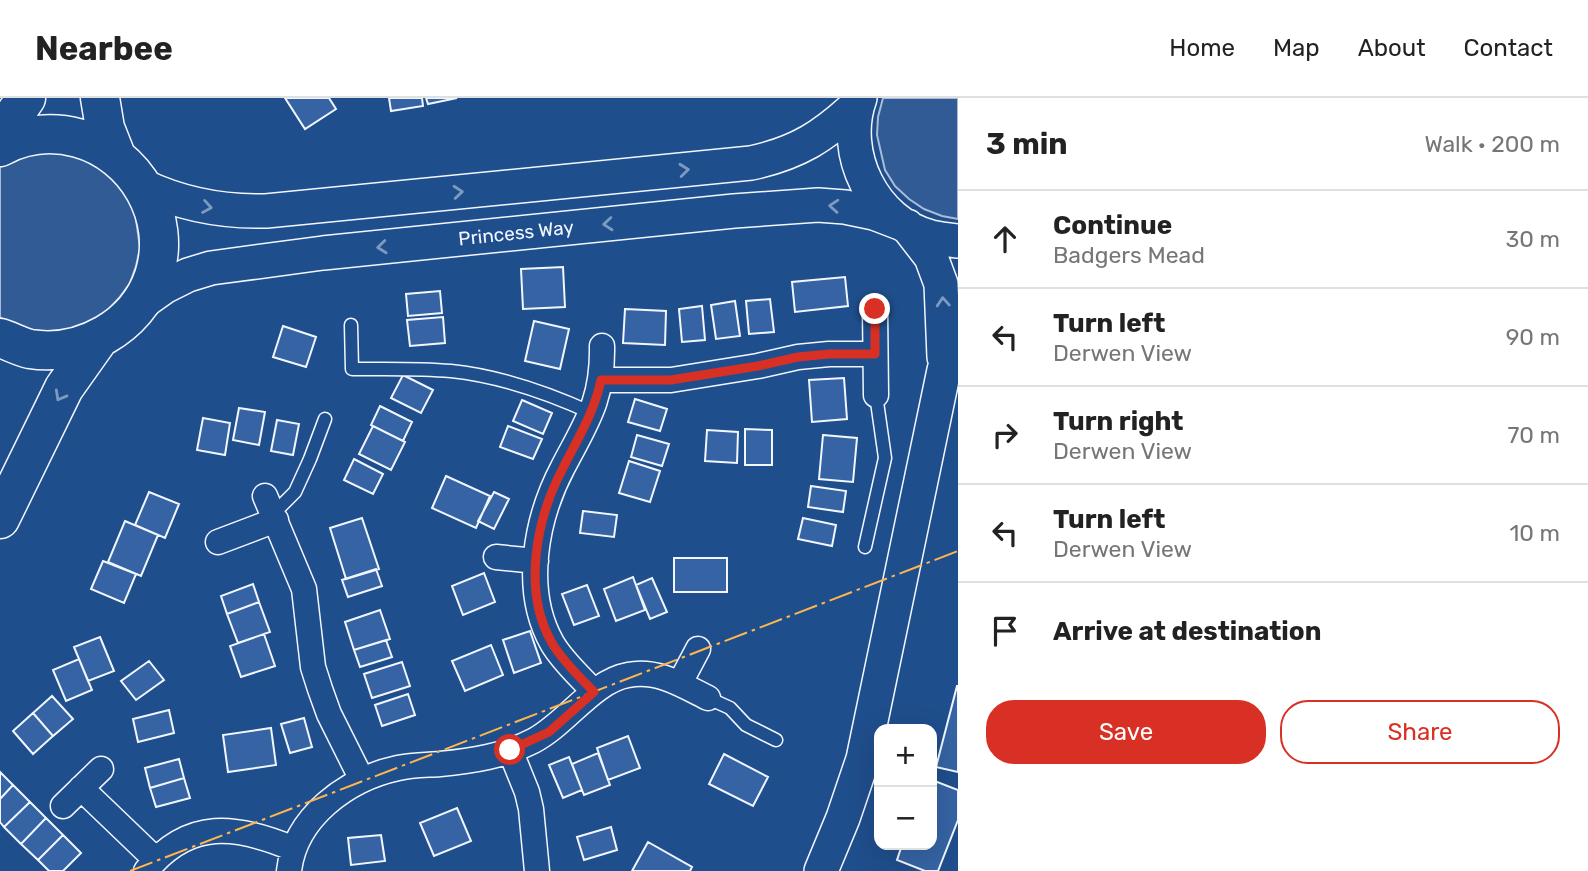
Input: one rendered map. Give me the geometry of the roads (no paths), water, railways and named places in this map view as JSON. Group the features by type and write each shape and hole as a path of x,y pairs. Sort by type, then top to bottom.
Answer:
{"main road":[{"path":"0,136 26,98"},
{"path":"100,98 105,128 116,156"},
{"path":"0,147 36,134 65,135 92,142 116,156 131,169 143,186 155,215 159,245 154,276 139,304 121,325 98,340 64,350 29,349 0,338"},
{"path":"0,519 64,388 98,340"}],"street":[{"name":"Princess Way","path":"143,186 166,197 211,209 240,212 751,163 774,158 807,145 836,124 859,101"},
{"name":"Princess Way","path":"859,101 853,143 861,174 878,202 904,224 931,257 941,285 944,370"},
{"name":"Princess Way","path":"139,304 188,275 211,268 323,253 734,211 818,205 845,207 874,213 929,237 958,241"},
{"path":"875,309 876,395"},
{"name":"Princess Way","path":"821,871 863,759 944,370 958,332"},
{"path":"594,692 560,655 551,641 538,604 536,561 539,536 553,490 592,413 601,380 601,346"},
{"path":"601,380 671,380 798,357 875,354"},
{"path":"218,542 271,510 304,590 313,667 320,689 329,714 362,780"},
{"path":"496,557 536,561"},
{"path":"680,683 698,649"},
{"path":"81,788 150,865 169,848 211,830 240,831 291,860 301,832 323,806 362,780 400,767 477,761 510,750 549,732 610,680 631,674 655,675 680,683 708,698"},
{"path":"510,750 531,809 537,871"},
{"path":"63,806 101,769"}],"lane":[{"path":"351,325 352,369 439,371 487,377 558,398 592,413"},
{"path":"865,547 885,458 876,395"},
{"path":"271,510 295,492 310,460 324,418"},
{"path":"708,698 730,708 746,725 776,740"}]}
